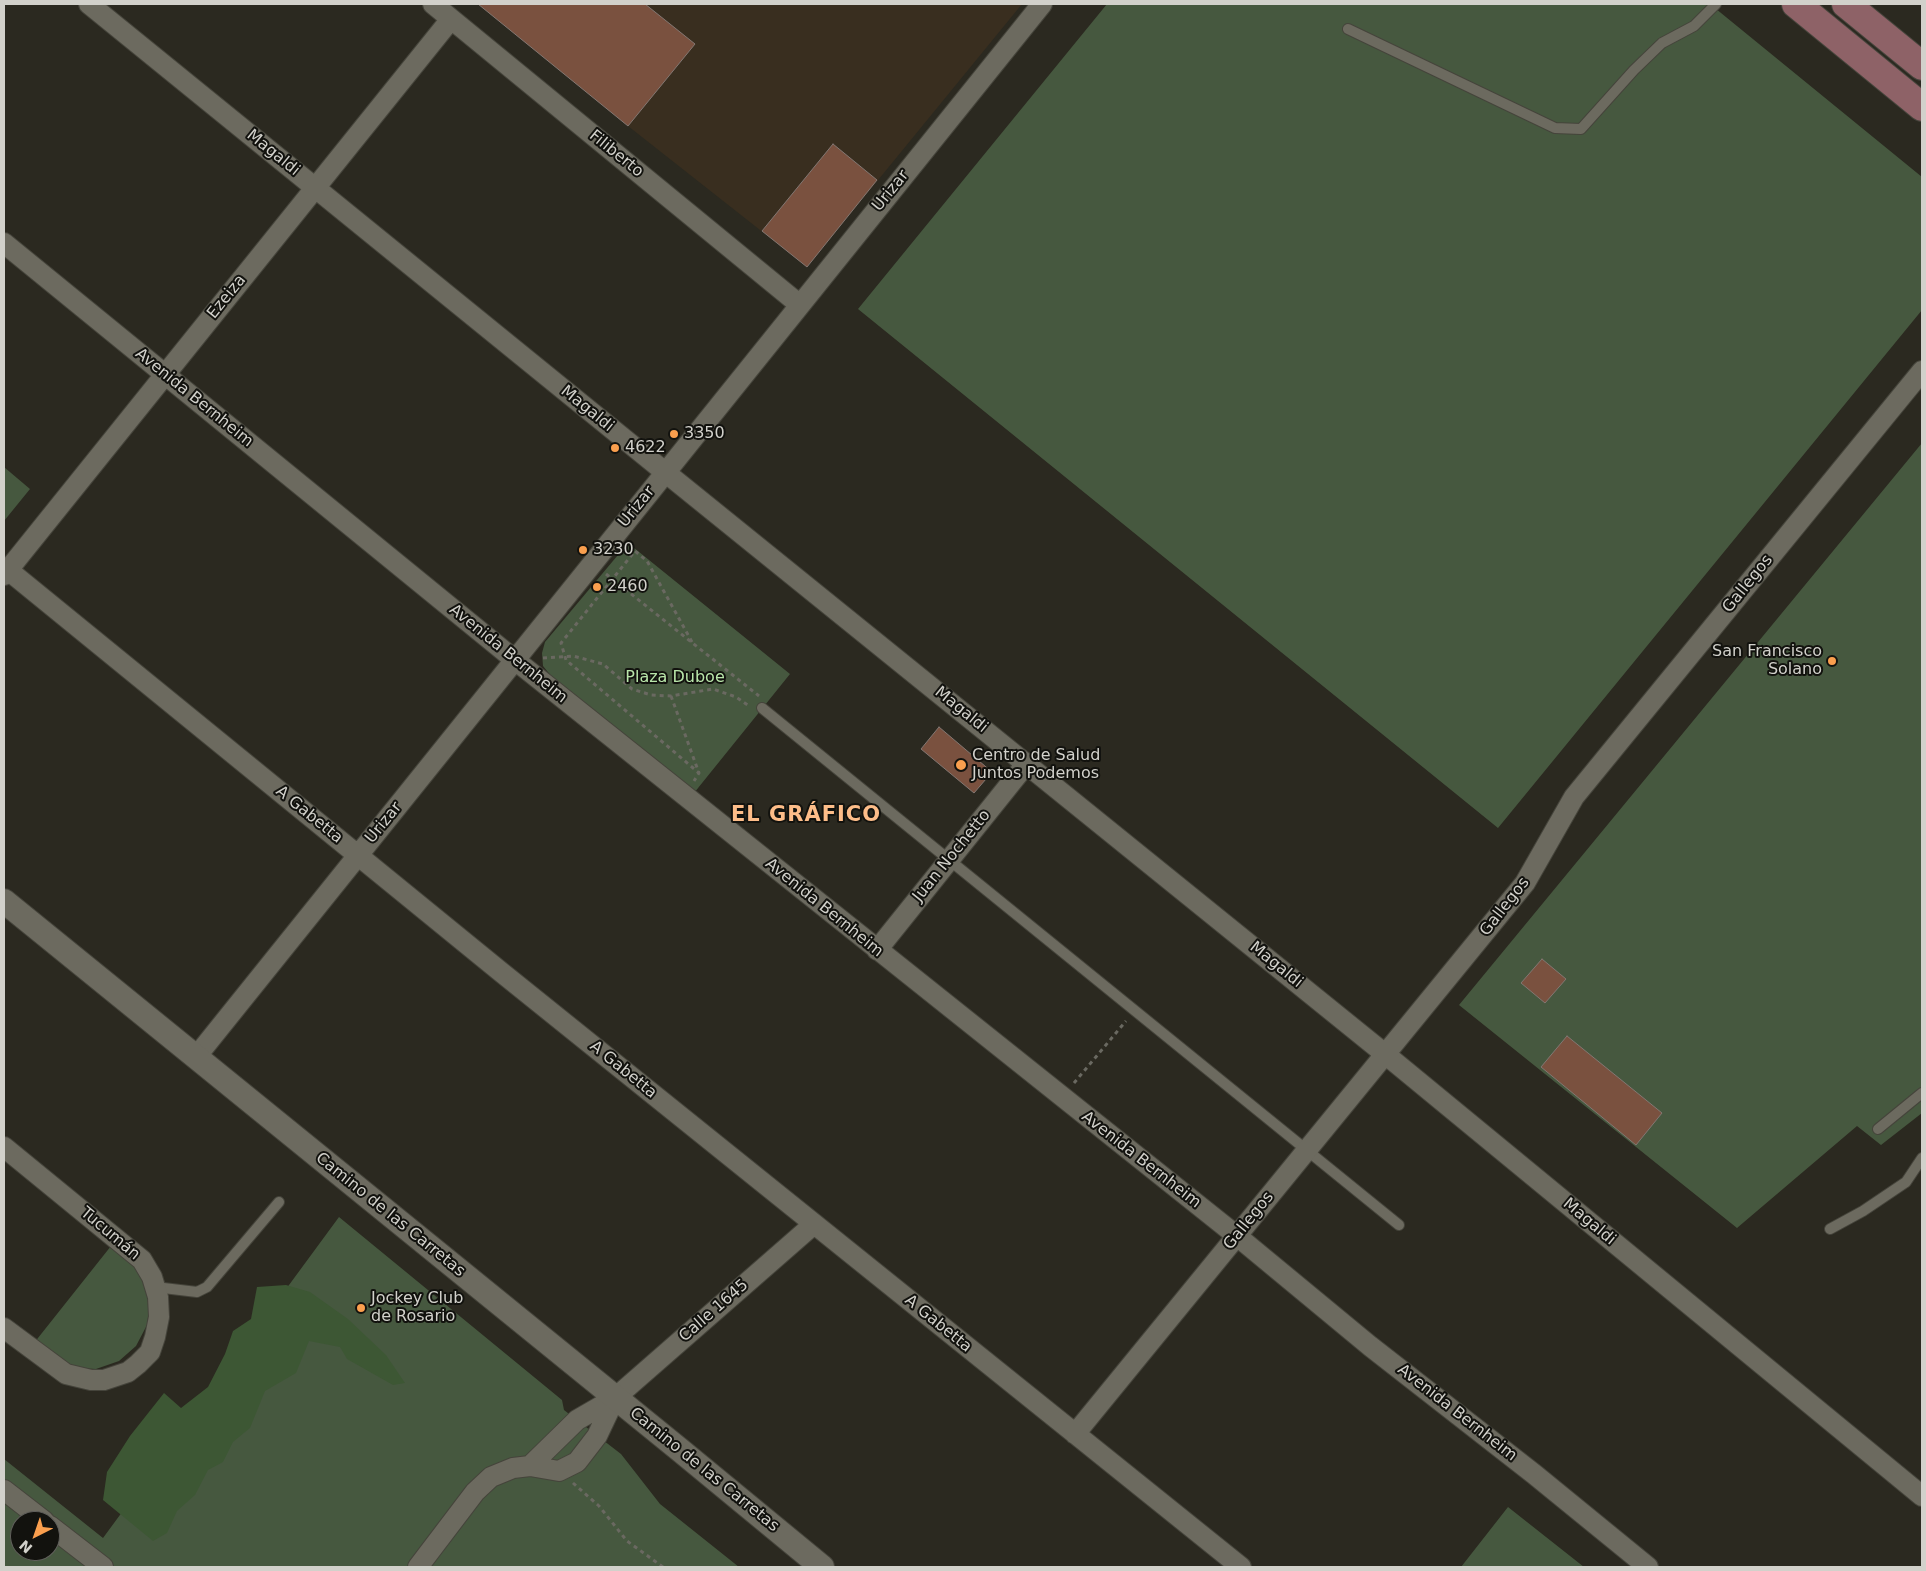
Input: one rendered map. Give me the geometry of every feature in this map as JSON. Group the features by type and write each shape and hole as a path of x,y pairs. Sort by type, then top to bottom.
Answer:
{"main road":[{"path":"1796,4 1922,107"},
{"path":"1846,4 1922,66"}],"street":[{"name":"Magaldi","path":"89,4 1386,1054 1922,1496"},
{"name":"Filiberto","path":"433,4 800,305"},
{"name":"Urizar","path":"196,1057 1042,4"},
{"name":"Ezeiza","path":"6,572 451,18"},
{"name":"Avenida Bernheim","path":"4,243 515,660 1237,1236 1370,1346 1534,1474 1648,1567"},
{"name":"Gallegos","path":"1074,1434 1525,883 1574,797 1922,371"},
{"name":"A Gabetta","path":"6,572 1241,1567"},
{"name":"Juan Nochetto","path":"877,950 1027,763"},
{"name":"Camino de las Carretas","path":"4,900 822,1567"},
{"name":"Tucumán","path":"4,1147 142,1260 152,1277 158,1297 159,1317 150,1352 138,1364 116,1377 91,1380 66,1374 44,1360 4,1328"},
{"name":"Calle 1645","path":"615,1398 814,1224"},
{"path":"530,1466 577,1420 615,1398"},
{"path":"418,1567 475,1492 491,1477 513,1468 530,1466 559,1471 577,1462 598,1436 615,1398"},
{"path":"4,1490 31,1511"},
{"path":"60,1534 103,1567"}],"lane":[{"path":"1348,29 1555,128 1580,129 1634,70 1662,43 1694,26 1716,4"},
{"path":"762,708 1399,1225"},
{"path":"1878,1129 1922,1094"},
{"path":"1830,1229 1863,1211 1906,1182 1922,1158"},
{"path":"155,1287 197,1292 207,1287 279,1202"}],"path":[{"path":"671,696 698,773 566,660 561,643 635,551 647,561 694,644"},
{"path":"515,660 573,656 603,664 632,689 651,694 671,696 713,690 736,697 750,706 762,708 760,697 592,563"},
{"path":"1062,1098 1135,1011"},
{"path":"559,1471 599,1506 627,1541 663,1567"}],"shaded area":[{"path":"478,4 1022,4 807,267 628,126"}],"green space":[{"path":"1107,4 1710,4 1922,177 1922,310 1498,828 858,309"},
{"name":"San Francisco Solano","path":"1922,443 1922,1113 1881,1145 1857,1126 1737,1228 1459,1005"},
{"path":"4,467 30,489 4,521"},
{"name":"Plaza Duboe","path":"628,543 790,674 694,793 551,676 543,666 542,653 545,642"},
{"name":"Jockey Club de Rosario","path":"339,1217 562,1400 564,1410 621,1454 660,1504 739,1567 4,1567 4,1459 103,1538"},
{"path":"111,1246 130,1260 144,1279 150,1302 147,1325 136,1346 119,1361 96,1369 73,1368 34,1343"},
{"path":"286,1285 310,1292 348,1319 386,1355 405,1383 393,1385 347,1359 340,1347 309,1341 296,1373 265,1391 250,1428 233,1442 223,1462 208,1470 195,1495 177,1511 167,1533 153,1541 103,1500 107,1472 130,1436 164,1393 181,1408 208,1387 225,1354 233,1331 251,1319 257,1287"},
{"path":"1508,1507 1584,1567 1461,1567"}],"building":[{"path":"478,4 645,4 695,44 628,126"},
{"path":"833,144 877,180 807,267 762,231"},
{"path":"939,727 992,772 974,793 921,749"},
{"path":"1542,959 1566,979 1545,1003 1521,983"},
{"path":"1567,1036 1662,1113 1636,1145 1541,1067"}],"place":[{"name":"3350","path":"674,434"},
{"name":"4622","path":"615,448"},
{"name":"3230","path":"583,550"},
{"name":"2460","path":"597,587"},
{"name":"San Francisco Solano","path":"1832,661"},
{"name":"Centro de Salud Juntos Podemos","path":"961,765"},
{"name":"Jockey Club de Rosario","path":"361,1308"}],"district":[{"name":"EL GRÁFICO","path":"806,816"}]}
